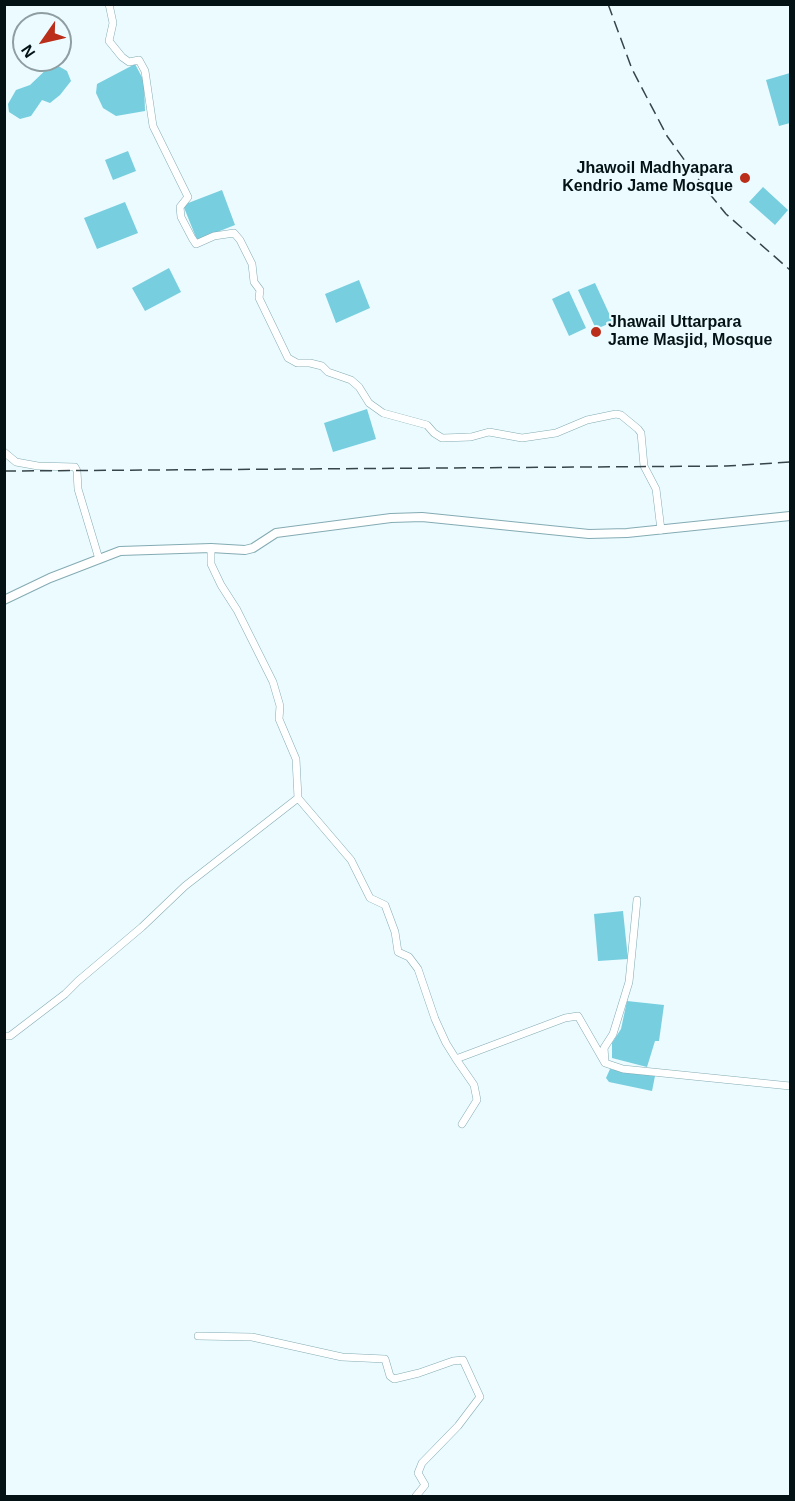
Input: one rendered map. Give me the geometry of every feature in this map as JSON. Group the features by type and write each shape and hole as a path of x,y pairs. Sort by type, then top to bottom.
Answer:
{"main road":[{"path":"4,600 50,578 120,551 211,548 245,550 253,548 276,533 391,518 422,516 589,534 661,530 790,516"}],"street":[{"path":"109,4 112,22 109,41 129,62 139,60 145,71 153,126 188,197 180,207 192,238 196,244 214,236 234,233 240,240 252,264 254,282 260,290 259,298 288,358 297,363 322,366 328,372 351,380 359,387 369,403 383,413 428,424 434,433 442,438 471,437 489,432 522,438 556,433 587,420 621,415 641,433 644,466 656,489 661,530"},
{"path":"4,452 15,462 38,466 75,467 78,489 99,559"},
{"path":"211,548 211,564 220,585 237,610 273,682 280,706 279,719 296,759 298,798 351,860 370,897 385,905 395,932 398,952 409,957 418,969 446,1043 474,1085 477,1100 462,1124"},
{"path":"4,1036 9,1036 65,994 185,886 298,798"},
{"path":"605,1063 604,1048 613,1034 629,982 637,900"},
{"path":"456,1059 565,1018 578,1016 605,1063 623,1069 790,1086"},
{"path":"198,1336 252,1337 342,1357 383,1359 388,1362 390,1376 394,1378 463,1360 480,1397 458,1426 422,1463 418,1473 426,1485 416,1497"}],"water":[{"path":"135,64 144,81 145,111 116,116 103,108 96,93 97,84"},
{"path":"44,72 67,72 71,81 50,103 42,100 31,116 20,119 9,112 8,104 16,90 30,85"},
{"path":"790,73 790,123 779,126 766,80"},
{"path":"128,151 136,171 113,180 105,160"},
{"path":"763,187 788,210 775,225 749,202"},
{"path":"222,190 235,225 197,240 183,205"},
{"path":"125,202 138,233 97,249 84,218"},
{"path":"169,268 181,292 145,311 132,288"},
{"path":"359,280 370,308 336,323 325,294"},
{"path":"595,283 613,322 596,329 578,290"},
{"path":"569,291 586,328 569,336 552,299"},
{"path":"367,409 376,439 333,452 324,423"},
{"path":"623,911 628,959 598,961 594,914"},
{"path":"627,1001 664,1005 659,1041 655,1041 647,1067 612,1058 612,1043 621,1029"},
{"path":"610,1069 655,1076 652,1091 609,1082 606,1078"}],"railway":[{"path":"608,4 632,69 667,136 726,214 790,270"},
{"path":"4,471 726,466 790,462"}],"place":[{"name":"Jhawoil Madhyapara Kendrio Jame Mosque","path":"745,178"},
{"name":"Jhawail Uttarpara Jame Masjid, Mosque","path":"596,332"}]}
